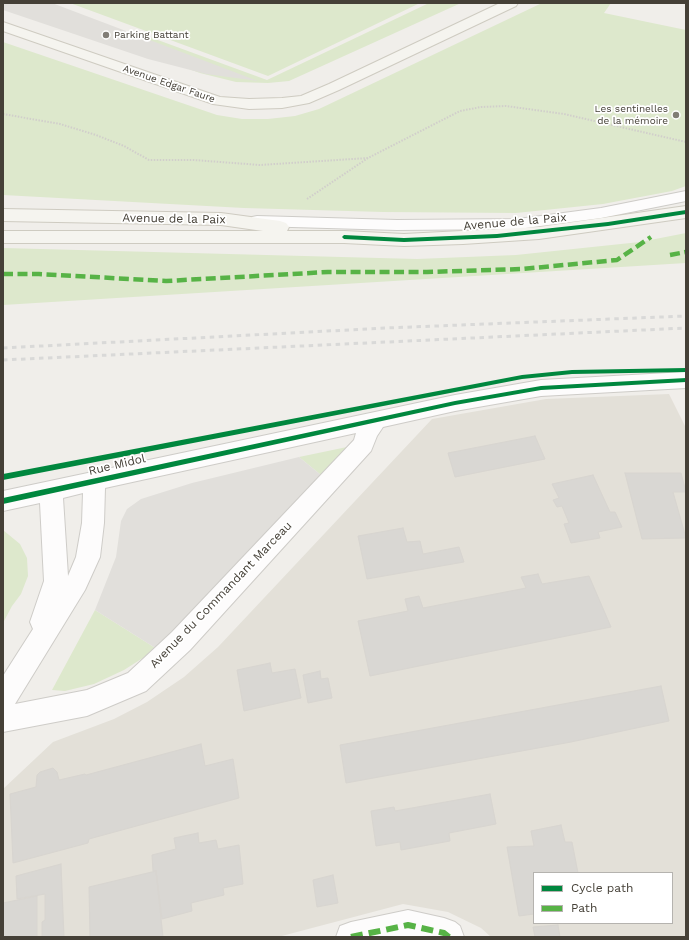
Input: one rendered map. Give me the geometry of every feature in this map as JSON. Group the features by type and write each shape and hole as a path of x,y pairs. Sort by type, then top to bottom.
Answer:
{"main road":[{"name":"Avenue Edgar Faure","path":"3,26 218,101 249,104 282,103 304,100 334,87 511,3"},
{"name":"Avenue de la Paix","path":"3,237 344,237 404,240 497,236 600,225 686,212"},
{"name":"Avenue de la Paix","path":"3,215 231,220 344,237"}],"street":[{"name":"Rue Midol","path":"3,501 51,492 455,403 541,388 686,380"},
{"name":"Avenue du Commandant Marceau","path":"3,719 31,715 87,703 137,682 181,641 363,445 367,433 376,420"},
{"path":"3,699 77,582 88,557 93,523 94,482"},
{"path":"29,657 56,581 51,492"},
{"path":"351,937 408,925 444,933 449,937"}],"lane":[{"path":"231,220 397,225 518,224 601,213 686,196"}],"path":[{"path":"306,200 368,158 460,111 506,106 564,114 686,142"},
{"path":"3,114 60,124 96,135 124,146 149,160 194,160 260,165 332,162 368,158"}],"shaded area":[{"name":"Parking Battant","path":"3,3 52,3 258,81 206,74 148,59 3,10"},
{"path":"669,394 686,428 686,937 491,937 481,928 448,912 403,904 278,937 3,937 3,789 53,742 114,719 147,702 184,677 218,647 432,419 546,399"},
{"path":"299,457 321,475 157,649 95,610 116,557 121,521 127,509 141,499 192,483"}],"green space":[{"path":"70,3 420,3 268,76"},
{"path":"429,3 461,3 289,81 268,83 236,82 200,73 119,44 136,32 267,80"},
{"path":"542,3 611,3 604,13 686,30 686,186 672,191 603,204 516,213 383,212 244,208 3,195 3,42 217,115 242,119 268,119 295,116 319,109"},
{"path":"686,233 686,263 3,305 3,248 417,259 516,255 640,242"},
{"path":"347,447 321,475 299,457"},
{"path":"3,530 20,544 27,558 28,576 21,594 12,606 3,623"},
{"path":"95,610 157,649 124,670 94,684 65,691 52,690"}],"building":[{"path":"535,436 545,459 455,477 448,453"},
{"path":"625,473 681,473 686,492 673,492 686,538 642,539"},
{"path":"593,475 610,512 615,512 622,527 598,532 600,538 571,543 564,524 569,523 562,506 557,507 553,500 559,498 552,484"},
{"path":"403,528 407,542 420,541 423,554 459,547 464,562 367,579 358,536"},
{"path":"538,574 542,584 589,576 611,627 370,676 358,621 408,611 405,599 419,596 423,608 526,588 521,577"},
{"path":"270,663 272,673 295,669 301,698 244,711 237,670"},
{"path":"320,671 321,679 328,678 332,698 308,703 303,675"},
{"path":"661,686 669,721 571,742 346,783 340,745"},
{"path":"201,744 205,766 233,759 239,798 89,839 88,843 13,863 10,794 36,787 37,775 40,772 53,768 57,772 59,780 86,775"},
{"path":"490,794 496,824 449,833 450,841 401,850 400,842 376,846 371,811 394,807 395,811"},
{"path":"561,825 565,842 572,842 578,872 533,872 533,914 519,916 507,847 534,846 531,831"},
{"path":"198,833 199,843 216,840 218,849 239,845 243,884 223,888 224,895 191,903 192,911 162,919 156,871 153,871 152,855 176,849 174,838"},
{"path":"61,864 64,937 42,937 42,922 45,920 45,894 17,899 16,876"},
{"path":"156,871 163,937 90,937 89,887"},
{"path":"333,875 338,903 317,907 313,880"},
{"path":"37,896 37,937 3,937 3,903"},
{"path":"558,925 560,937 535,937 533,927"}],"railway":[{"path":"3,348 386,328 686,316"},
{"path":"3,360 686,328"}],"marked path":[{"path":"3,274 39,274 166,281 328,272 427,272 522,269 617,260 651,237"},
{"path":"670,255 686,252"},
{"path":"351,937 408,925 444,933 449,937"}],"cycle path":[{"path":"344,237 404,240 497,236 608,224 686,212"},
{"path":"3,477 522,377 572,372 686,370"},
{"path":"3,501 455,403 541,388 686,380"}],"place":[{"name":"Parking Battant","path":"106,35"},
{"name":"Les sentinelles de la mémoire","path":"676,115"}]}
